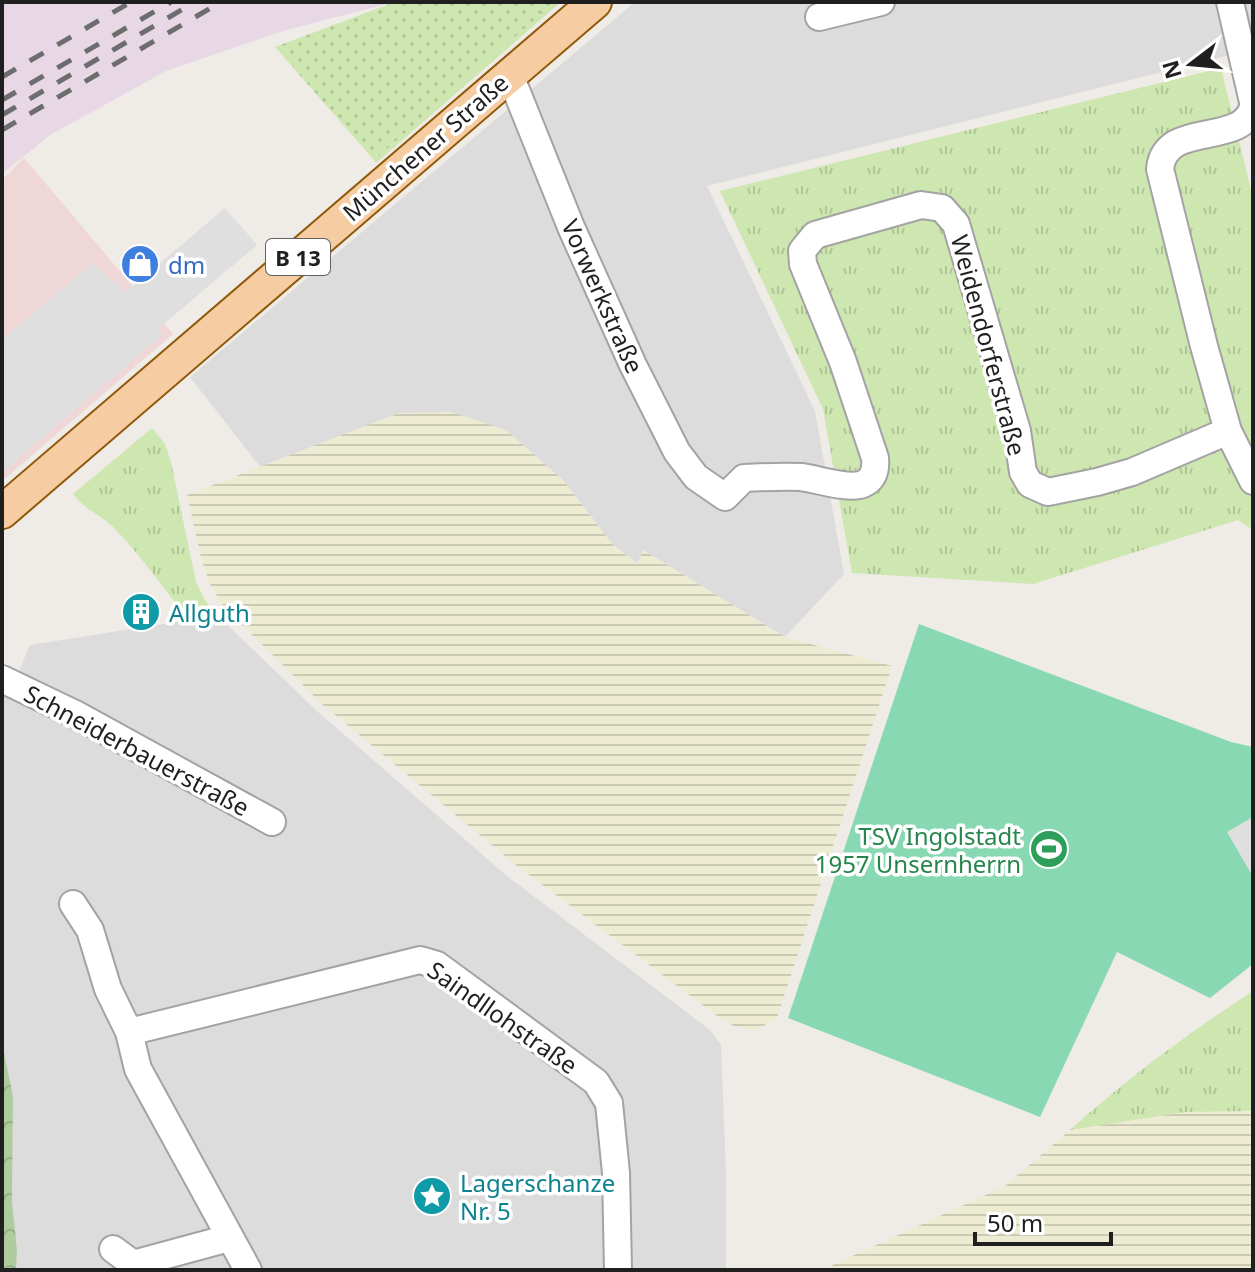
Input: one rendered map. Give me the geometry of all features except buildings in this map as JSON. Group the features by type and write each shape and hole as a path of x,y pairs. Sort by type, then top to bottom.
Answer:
{"main road":[{"name":"Münchener Straße","path":"2,512 595,2"}],"street":[{"path":"819,17 881,2"},
{"path":"1230,2 1253,104 1250,116 1241,124 1171,146 1163,156 1160,169 1228,431 1253,481"},
{"name":"Vorwerkstraße","path":"510,75 571,227 633,365 685,465 696,477 725,497"},
{"name":"Weidendorferstraße","path":"725,497 744,478 799,477 852,486 871,478 876,468 875,458 843,362 803,264 802,251 815,235 921,205 942,208 956,224 1017,431 1023,472 1036,488 1055,491 1115,477 1228,431"},
{"name":"Schneiderbauerstraße","path":"2,679 75,714 272,822"},
{"path":"73,904 90,930 108,989 129,1032 138,1069 248,1270"},
{"name":"Saindllohstraße","path":"129,1032 420,960 437,965 596,1082 609,1103 616,1173 618,1270"},
{"path":"113,1249 133,1264 229,1238"}],"shaded area":[{"path":"2,2 395,2 286,30 166,71 50,135 2,174"},
{"path":"635,2 1253,2 1253,132 1230,55 707,186 815,411 844,574 785,637 643,550 638,564 612,544 563,480 399,413 261,468 190,377"},
{"path":"24,158 173,334 2,481 2,180"},
{"path":"225,208 257,245 158,329 162,335 2,472 2,340 92,263 126,292"},
{"path":"215,613 318,712 507,876 710,1030 721,1045 726,1270 16,1270 12,1201 13,1096 2,1043 2,694 8,697 30,645 189,620"},
{"path":"1253,817 1253,877 1227,832"}],"green space":[{"path":"395,2 555,2 374,160 275,47"},
{"path":"555,2 561,2 376,163 374,160"},
{"path":"1221,68 1253,198 1253,530 1238,520 1033,584 852,573 823,409 720,191"},
{"path":"451,412 506,430 563,480 612,544 637,564 643,550 785,637 892,666 777,1018 754,1031 734,1026 716,1015 516,865 323,705 223,606 210,584 187,495 399,413"},
{"path":"152,428 165,444 171,462 196,582 215,613 189,620 122,537 73,494"},
{"name":"TSV Ingolstadt 1957 Unsernherrn","path":"919,624 1231,742 1253,747 1253,964 1210,998 1117,952 1040,1117 788,1018"},
{"path":"1253,991 1253,1111 1185,1112 1070,1130 1159,1057"},
{"path":"2,1043 13,1096 12,1201 16,1270 2,1270"},
{"path":"1253,1111 1253,1270 822,1270 1005,1186 1070,1130 1185,1112"}],"railway":[{"path":"2,77 131,2"},
{"path":"2,100 171,2"},
{"path":"2,115 195,2"},
{"path":"2,130 221,2"}],"place":[{"name":"dm","path":"140,264"},
{"name":"Allguth","path":"141,612"},
{"name":"TSV Ingolstadt 1957 Unsernherrn","path":"1049,849"},
{"name":"Lagerschanze Nr. 5","path":"432,1196"}]}
